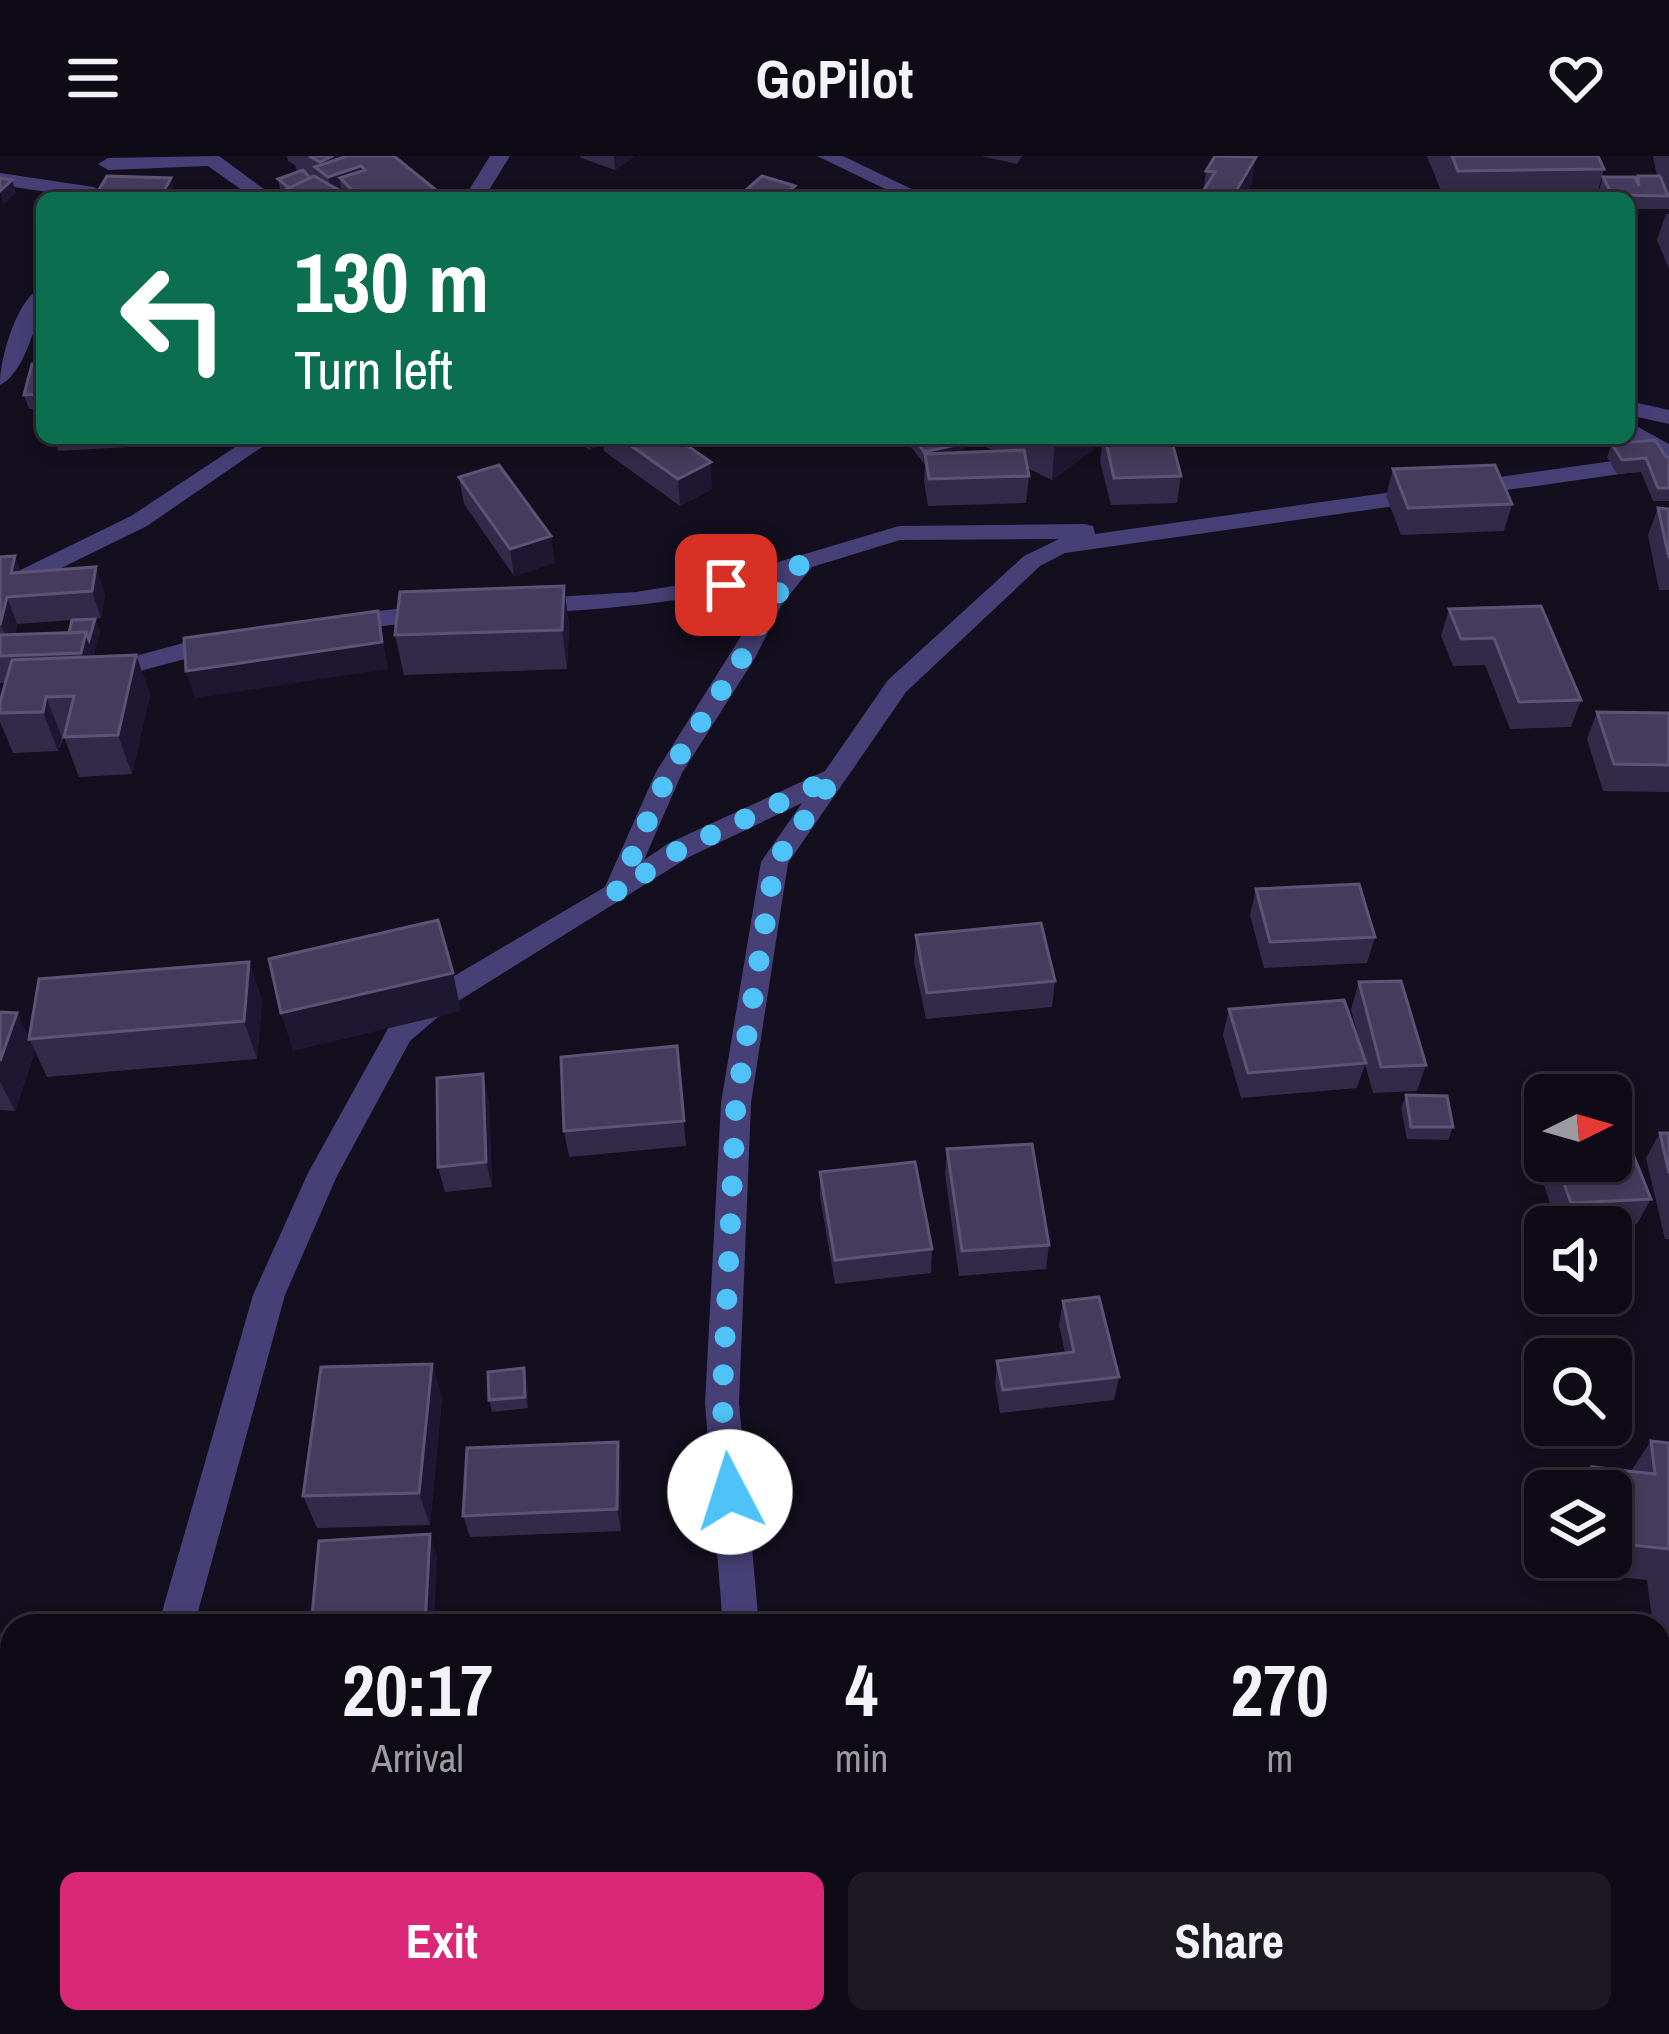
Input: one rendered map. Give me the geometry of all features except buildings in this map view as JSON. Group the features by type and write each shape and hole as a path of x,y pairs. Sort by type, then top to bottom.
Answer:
{"street":[{"path":"478,192 500,156"},
{"path":"827,156 907,192"},
{"path":"26,182 108,163 212,160 257,192"},
{"path":"94,192 108,163"},
{"path":"0,179 78,192"},
{"path":"0,378 36,305"},
{"path":"1635,408 1669,417"},
{"path":"1635,433 1669,457"},
{"path":"0,590 139,521 255,444"},
{"path":"740,1614 722,1403 736,1103 775,862 897,686 1032,561 1059,546 1669,457"},
{"path":"496,606 636,600 726,585 899,533 1052,528 1126,535"},
{"path":"616,893 669,772 742,658 771,602 801,565"},
{"path":"310,626 454,610"},
{"path":"74,679 246,634"},
{"path":"179,1614 269,1295 323,1172 400,1033 442,997 679,850 834,777"}],"route":[{"path":"726,585 801,565 771,602 742,658 669,772 616,893 679,850 834,777 775,862 736,1103 722,1403 730,1492"}]}
